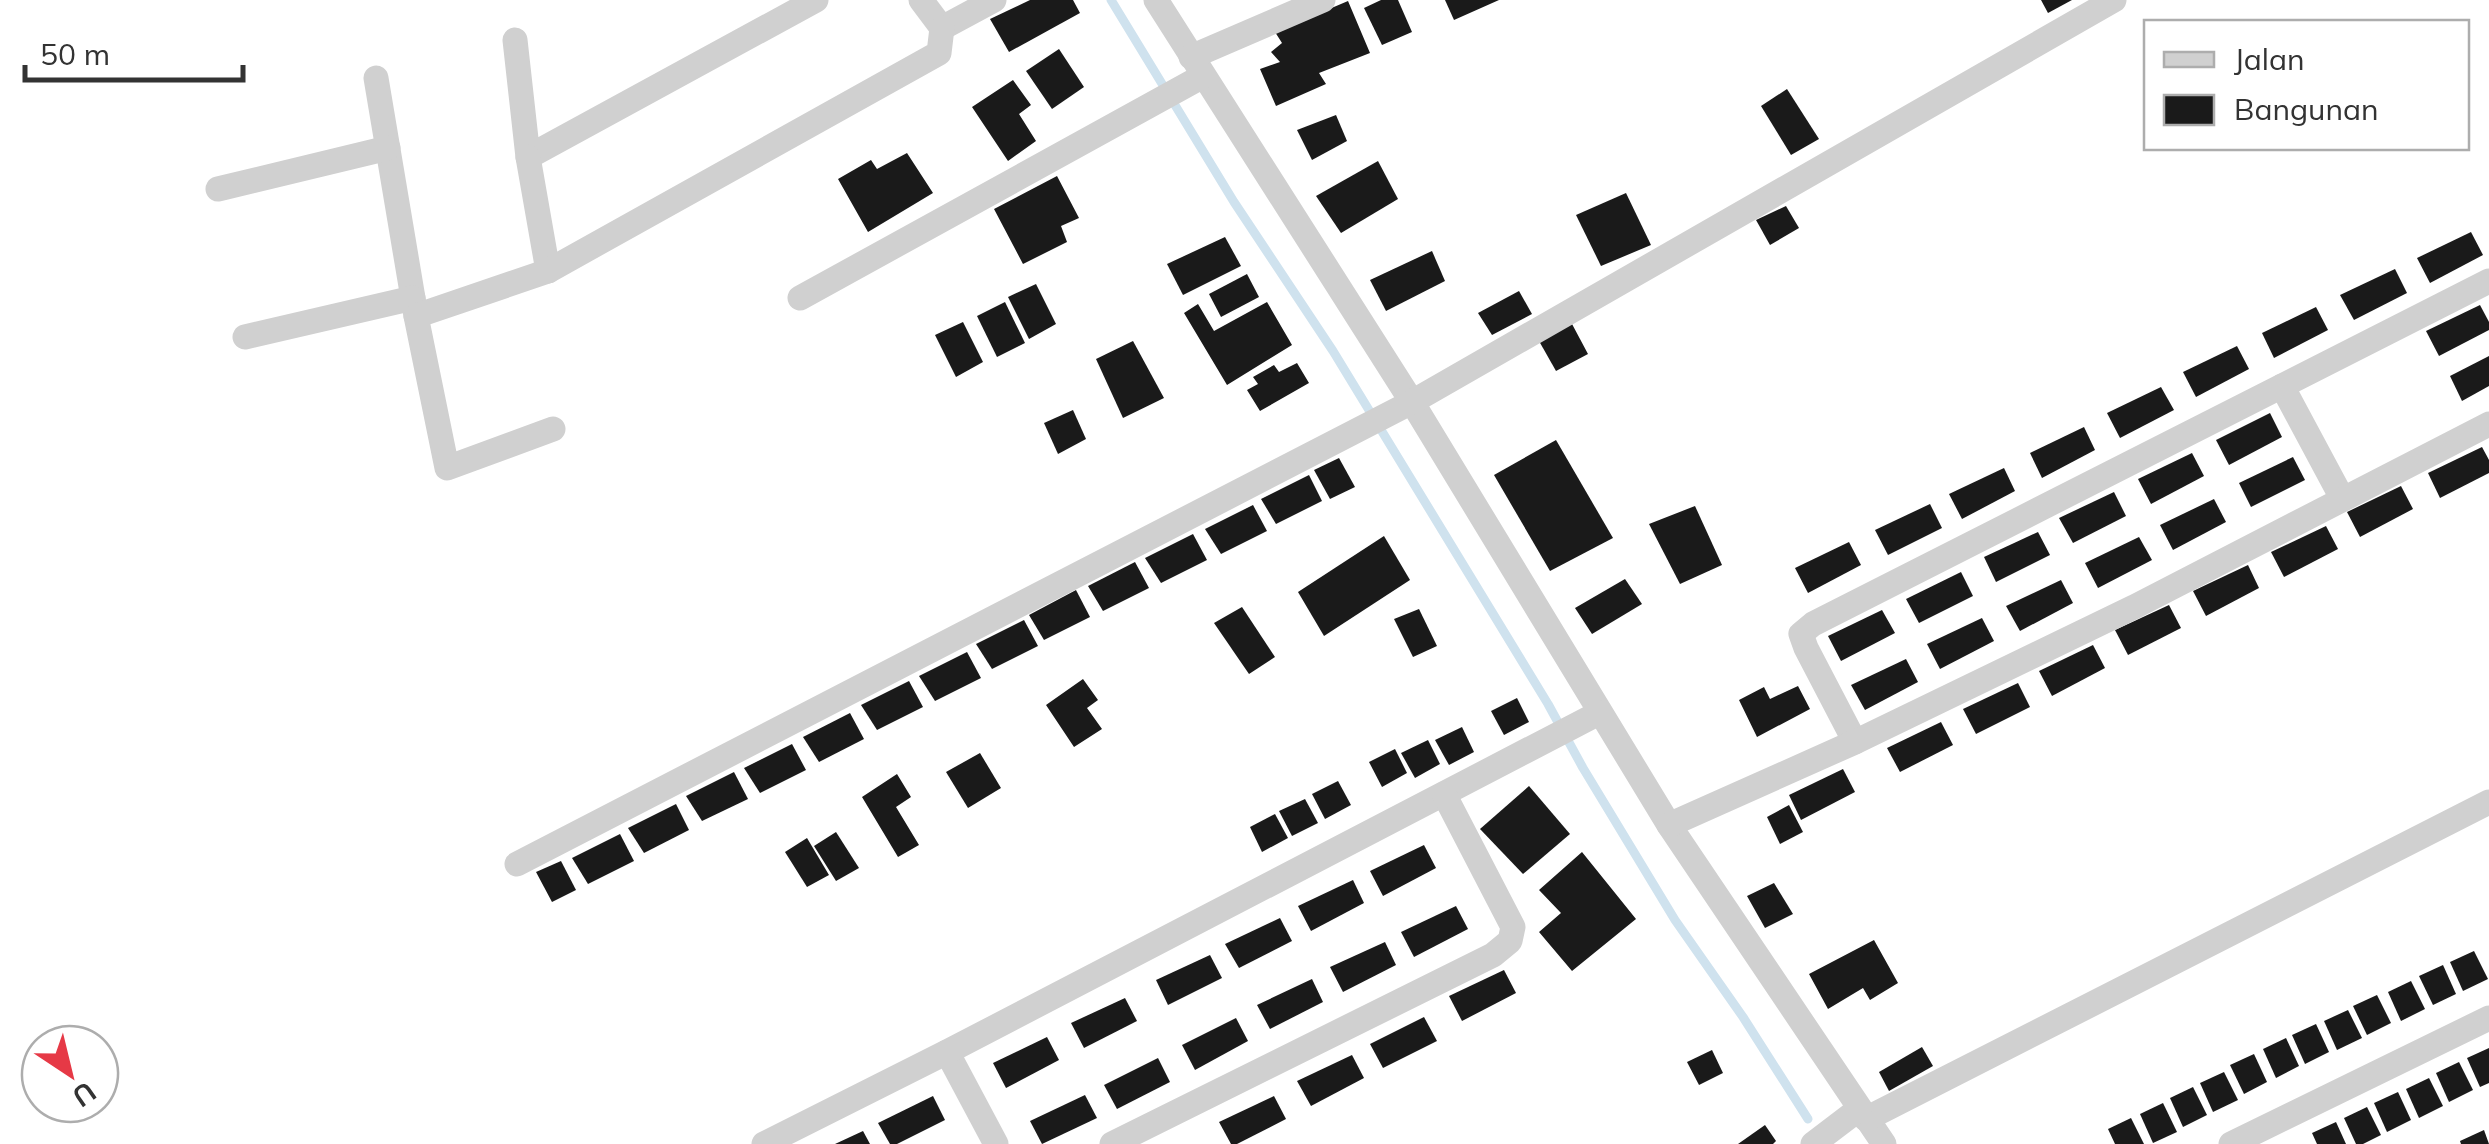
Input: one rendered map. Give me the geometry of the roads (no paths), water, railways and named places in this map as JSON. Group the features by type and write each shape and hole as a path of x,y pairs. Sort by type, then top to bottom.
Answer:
{"street":[{"path":"528,157 816,0"},
{"path":"245,337 415,307 548,271 939,53 942,28 922,0"},
{"path":"942,28 994,0"},
{"path":"1156,0 1194,72 1404,405 1591,718 1669,825 1884,1144"},
{"path":"800,298 1152,106 1194,72 1322,0"},
{"path":"517,864 1355,432 2114,0"},
{"path":"514,40 528,157 548,271"},
{"path":"376,78 447,468 554,429"},
{"path":"218,188 388,148"},
{"path":"1856,742 1806,648 1801,634 1812,624 2489,280"},
{"path":"2282,386 2342,498"},
{"path":"1669,825 1856,742 2134,607 2489,424"},
{"path":"764,1144 1591,718"},
{"path":"1112,1144 1493,955 1510,942 1513,927 1444,794"},
{"path":"1813,1144 1863,1114 2489,802"},
{"path":"2230,1144 2489,1018"},
{"path":"947,1052 996,1144"}],"waterway":[{"path":"1111,0 1234,202 1333,351 1675,920 1808,1119"}]}
